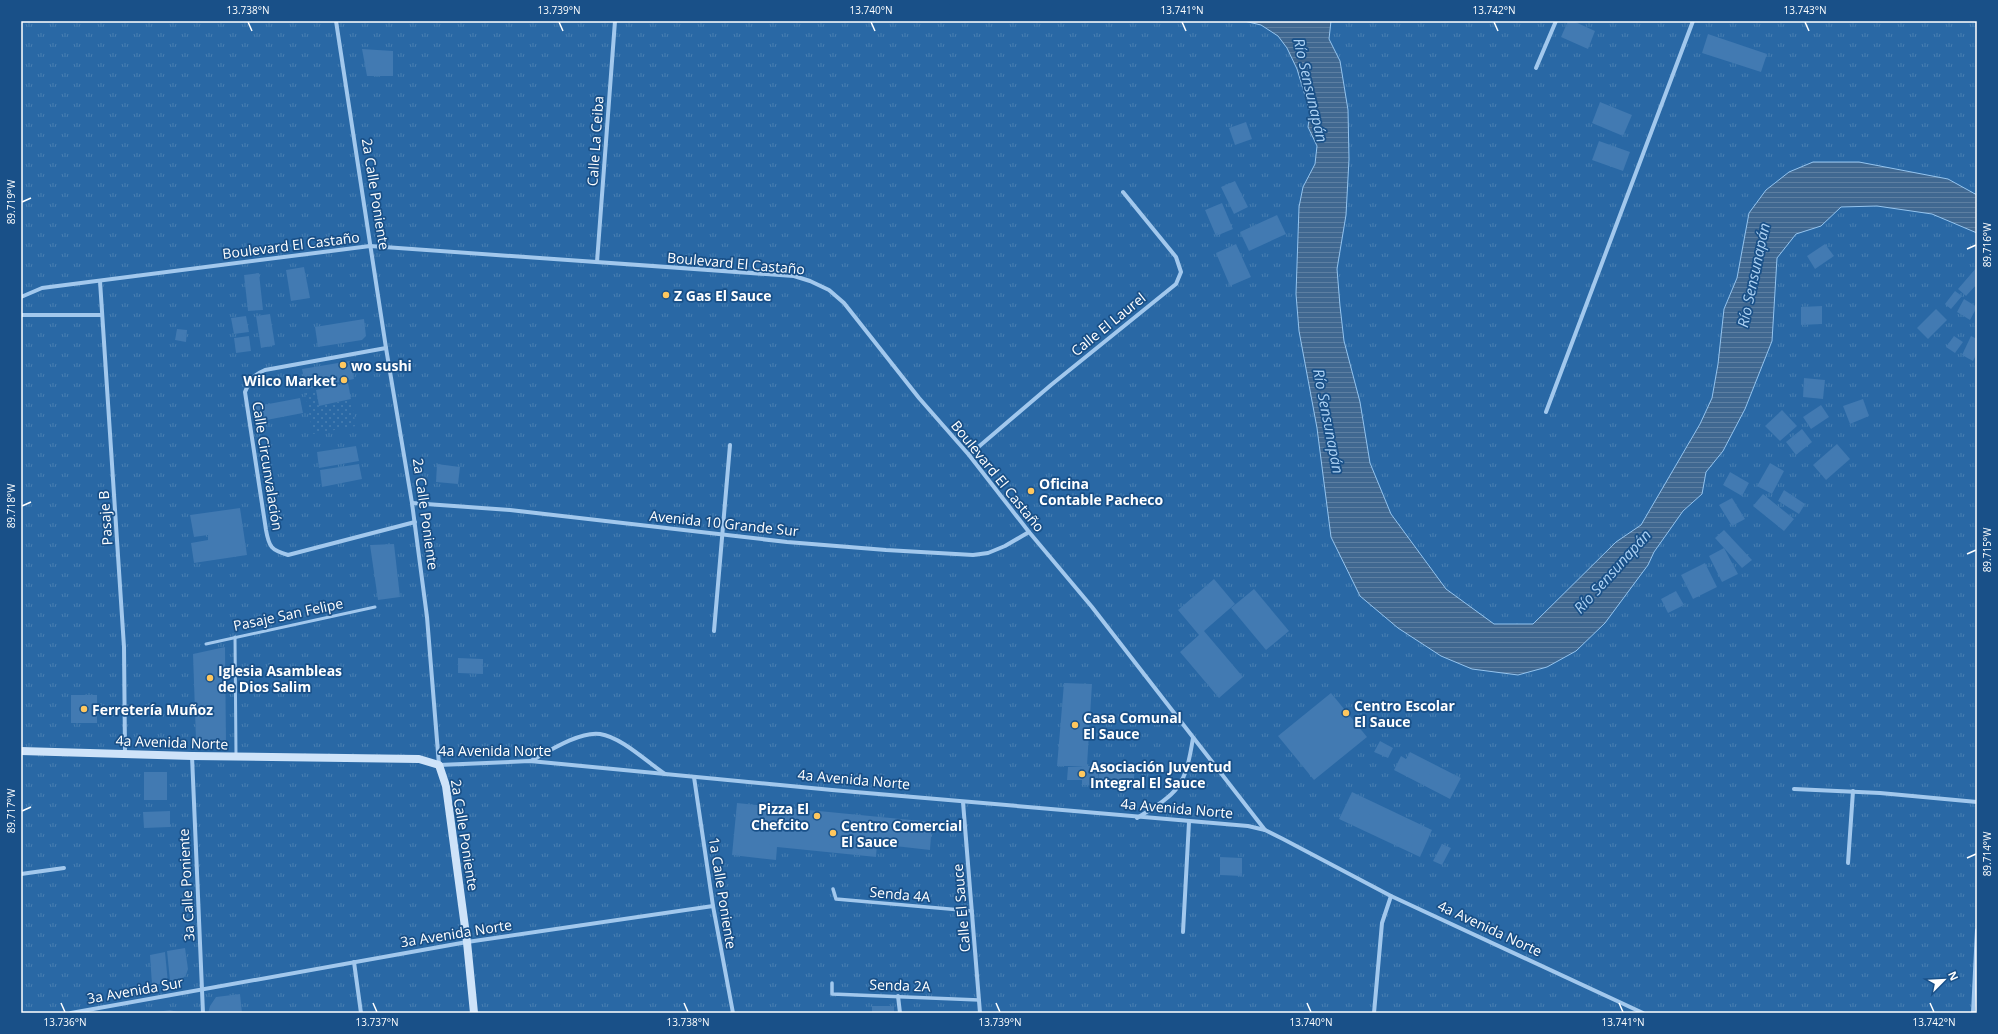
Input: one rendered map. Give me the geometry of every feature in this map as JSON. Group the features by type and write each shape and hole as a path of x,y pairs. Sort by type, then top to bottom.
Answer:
{"main road":[{"name":"4a Avenida Norte","path":"21,751 192,756 419,759 439,765"},
{"name":"2a Calle Poniente","path":"439,765 446,786 467,942 474,1013"}],"street":[{"name":"2a Calle Poniente","path":"336,21 386,348 415,522 427,617 439,765"},
{"name":"Calle La Ceiba","path":"597,262 616,21"},
{"path":"1536,68 1556,21"},
{"path":"1546,412 1693,21"},
{"name":"Calle El Laurel","path":"969,454 1051,385 1176,284 1181,272 1176,258 1123,192"},
{"name":"Boulevard El Castaño","path":"21,297 42,288 370,246 794,276 810,280 844,303 919,398 969,454 1029,532 1092,607 1265,830"},
{"name":"Pasaje B","path":"100,281 124,647 125,754"},
{"path":"21,315 102,315"},
{"name":"Calle Circunvalación","path":"386,348 265,370 257,373 250,379 245,392 266,530 269,543 275,552 288,555 415,522"},
{"path":"714,631 730,445"},
{"name":"Avenida 10 Grande Sur","path":"412,503 510,510 722,535 886,550 973,555 988,553 1005,546 1029,532"},
{"path":"530,761 582,736 599,734 613,738 666,774"},
{"path":"1137,818 1165,800 1179,787 1186,773 1193,738"},
{"name":"3a Calle Poniente","path":"192,756 203,1013"},
{"name":"4a Avenida Norte","path":"439,765 530,761 1137,818 1248,826 1265,830 1391,896 1643,1013"},
{"name":"1a Calle Poniente","path":"694,776 713,906 733,1013"},
{"path":"1794,789 1853,791 1977,802"},
{"path":"1848,863 1853,791"},
{"name":"Calle El Sauce","path":"963,802 980,1013"},
{"path":"1183,932 1189,822"},
{"path":"21,874 64,868"},
{"name":"Senda 4A","path":"833,889 836,899 972,911"},
{"path":"1374,1013 1382,923 1391,896"},
{"name":"3a Avenida Norte","path":"202,989 467,942 713,906"},
{"path":"1973,1013 1977,930"},
{"path":"354,962 361,1013"},
{"name":"Senda 2A","path":"832,983 832,994 979,1000"},
{"name":"3a Avenida Sur","path":"71,1013 202,989"},
{"path":"898,996 900,1013"}],"lane":[{"name":"Pasaje San Felipe","path":"206,644 375,607"},
{"path":"235,638 236,756"}],"green space":[{"path":"21,21 1977,21 1977,1013 21,1013"},
{"path":"316,390 319,406 351,399 356,426 313,434 305,392"}],"water":[{"name":"Río Sensunapán","path":"1244,21 1331,21 1329,39 1340,61 1348,110 1349,159 1346,215 1337,269 1340,306 1344,341 1360,402 1370,463 1391,514 1446,589 1494,624 1533,624 1616,542 1641,525 1700,424 1712,398 1718,364 1724,309 1737,278 1749,213 1766,190 1789,172 1813,162 1859,162 1948,179 1977,195 1977,233 1932,214 1877,206 1841,207 1821,226 1796,234 1777,258 1772,341 1745,409 1723,451 1706,472 1702,494 1683,511 1654,552 1648,565 1605,623 1576,651 1547,667 1518,675 1472,669 1441,656 1398,628 1360,596 1331,537 1317,428 1299,331 1296,294 1299,207 1303,187 1315,164 1317,146 1308,127 1310,112 1297,69 1287,48 1278,36 1261,25"}],"building":[{"path":"1568,21 1573,21 1595,31 1588,49 1561,37"},
{"path":"1708,34 1767,54 1761,72 1702,53"},
{"path":"362,49 393,51 393,76 367,76"},
{"path":"1600,102 1632,115 1623,136 1592,123"},
{"path":"1246,122 1252,139 1235,145 1229,128"},
{"path":"1599,141 1630,152 1623,171 1592,160"},
{"path":"1235,181 1248,207 1234,214 1221,187"},
{"path":"1222,203 1233,229 1216,236 1205,210"},
{"path":"1277,215 1286,234 1249,251 1240,232"},
{"path":"1236,244 1251,277 1230,286 1216,253"},
{"path":"1825,244 1834,256 1815,269 1807,256"},
{"path":"304,267 310,298 291,301 286,270"},
{"path":"1977,267 1977,284 1966,296 1958,289"},
{"path":"259,273 263,310 248,311 244,275"},
{"path":"1955,291 1962,296 1951,309 1945,304"},
{"path":"1964,299 1977,307 1970,320 1957,312"},
{"path":"1822,306 1822,324 1801,325 1801,307"},
{"path":"1936,309 1947,320 1928,339 1917,328"},
{"path":"270,314 275,345 261,348 256,316"},
{"path":"246,316 249,332 234,334 231,318"},
{"path":"364,319 366,336 362,340 318,347 315,327"},
{"path":"177,329 187,330 186,342 175,340"},
{"path":"249,336 251,351 236,353 234,338"},
{"path":"1954,336 1963,342 1955,353 1946,347"},
{"path":"1971,336 1977,339 1977,353 1973,361 1962,355"},
{"path":"350,361 354,379 306,389 302,369"},
{"path":"1804,378 1825,380 1823,399 1803,397"},
{"path":"348,383 351,399 319,406 316,390"},
{"path":"300,398 303,413 256,422 253,407"},
{"path":"1863,399 1869,416 1850,424 1843,406"},
{"path":"1821,405 1829,417 1811,429 1803,417"},
{"path":"1782,410 1797,426 1780,441 1765,426"},
{"path":"1802,429 1812,442 1796,455 1786,442"},
{"path":"1837,444 1850,459 1826,480 1813,465"},
{"path":"356,446 359,461 319,468 317,452"},
{"path":"1770,463 1784,471 1772,494 1757,486"},
{"path":"359,464 362,479 322,487 320,470"},
{"path":"437,464 460,467 458,484 436,482"},
{"path":"1730,472 1749,483 1742,496 1723,485"},
{"path":"1784,490 1805,504 1799,514 1778,501"},
{"path":"1763,494 1794,519 1784,531 1753,506"},
{"path":"1732,498 1745,519 1732,526 1719,505"},
{"path":"240,508 247,555 194,563 191,543 208,540 208,535 194,537 190,515"},
{"path":"1724,530 1752,560 1742,568 1715,538"},
{"path":"394,544 400,597 378,600 370,545"},
{"path":"1724,548 1738,574 1722,582 1709,556"},
{"path":"1705,563 1717,587 1693,599 1681,575"},
{"path":"1214,579 1235,604 1204,631 1243,677 1219,698 1180,652 1199,635 1178,610"},
{"path":"1254,589 1289,631 1266,650 1231,608"},
{"path":"1676,591 1684,605 1668,613 1661,599"},
{"name":"Iglesia Asambleas de Dios Salim","path":"225,647 226,742 196,741 193,654"},
{"path":"458,658 483,659 483,674 458,673"},
{"name":"Casa Comunal El Sauce","path":"1064,683 1092,684 1087,766 1092,766 1092,769 1098,768 1098,786 1082,785 1082,780 1067,780 1068,767 1086,766 1057,766"},
{"path":"1331,693 1367,737 1314,780 1278,736"},
{"name":"Ferretería Muñoz","path":"71,695 97,695 97,723 71,723"},
{"path":"1380,741 1393,748 1388,758 1374,752"},
{"path":"1410,752 1461,778 1450,799 1394,770 1401,756 1406,759"},
{"path":"1111,766 1135,767 1133,788 1098,786 1099,769 1110,769"},
{"path":"144,772 167,772 167,800 144,800"},
{"path":"1352,792 1432,830 1420,857 1339,819"},
{"name":"Centro Comercial El Sauce","path":"737,803 932,822 930,850 877,844 876,857 777,847 776,860 732,855"},
{"path":"170,811 170,827 144,828 143,812"},
{"path":"1442,844 1451,848 1442,865 1433,861"},
{"path":"1220,857 1242,858 1242,876 1220,875"},
{"path":"185,948 188,969 186,975 182,979 170,981 167,951"},
{"path":"165,952 168,983 152,985 150,955"},
{"path":"240,994 242,1013 208,1013 210,1006 216,997"},
{"path":"872,1006 894,1006 894,1013 872,1013"},
{"path":"170,1010 181,1013 157,1013 157,1012"}],"place":[{"name":"Z Gas El Sauce","path":"666,295"},
{"name":"wo sushi","path":"343,365"},
{"name":"Wilco Market","path":"344,380"},
{"name":"Oficina Contable Pacheco","path":"1031,491"},
{"name":"Iglesia Asambleas de Dios Salim","path":"210,678"},
{"name":"Ferretería Muñoz","path":"84,709"},
{"name":"Centro Escolar El Sauce","path":"1346,713"},
{"name":"Casa Comunal El Sauce","path":"1075,725"},
{"name":"Asociación Juventud Integral El Sauce","path":"1082,774"},
{"name":"Pizza El Chefcito","path":"817,816"},
{"name":"Centro Comercial El Sauce","path":"833,833"}]}
